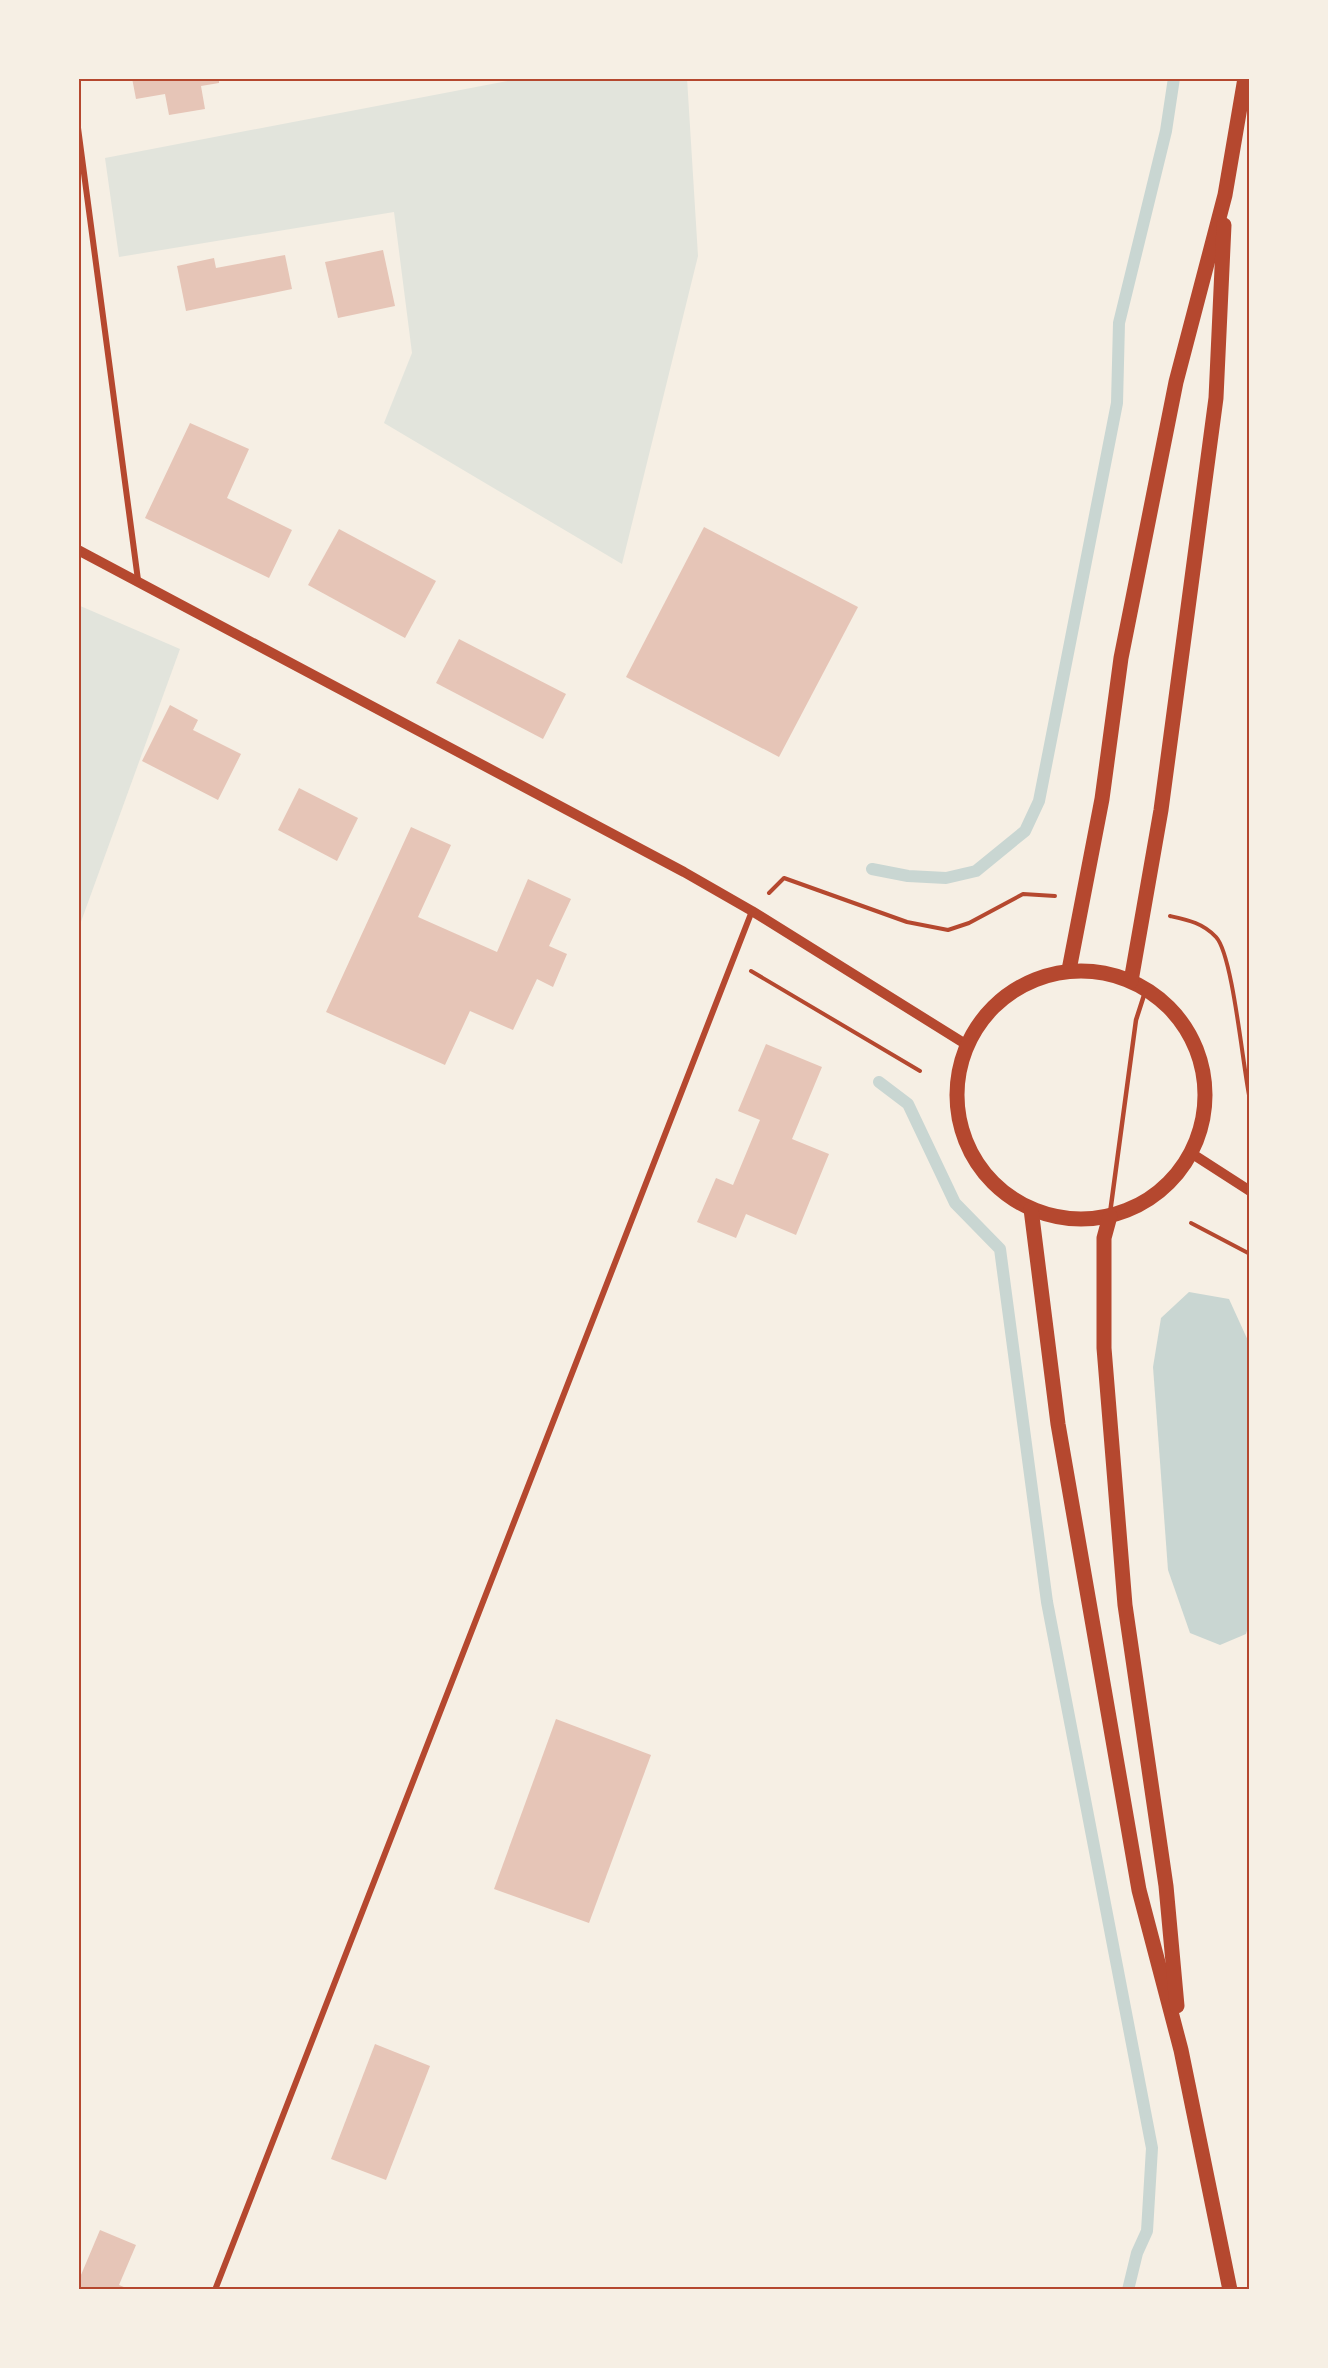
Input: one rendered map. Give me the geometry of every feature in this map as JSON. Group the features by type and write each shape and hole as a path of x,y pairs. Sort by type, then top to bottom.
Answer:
{"main road":[{"path":"1069,970 1102,798 1121,658 1176,382 1225,195 1245,78"},
{"path":"1131,981 1161,810 1216,398 1225,195"},
{"path":"1069,970 1102,972 1131,981 1146,989 1170,1008 1189,1033 1201,1062 1205,1093 1202,1124 1191,1153 1165,1187 1130,1209 1110,1216 1087,1219 1058,1217 1031,1209 1009,1197 991,1180 976,1162 966,1140 958,1116 957,1092 960,1068 967,1045 984,1016 1009,993 1038,978 1069,970"},
{"path":"1031,1209 1058,1424 1139,1890 1181,2050 1230,2290"},
{"path":"1110,1216 1104,1238 1104,1348 1125,1605 1166,1886 1181,2050"}],"street":[{"path":"78,128 138,580"},
{"path":"78,550 560,805 752,911 967,1045"},
{"path":"215,2290 752,911"},
{"path":"1191,1153 1250,1191"}],"lane":[{"path":"1110,1216 1136,1020 1146,989"}],"path":[{"path":"752,911 784,878 907,922 948,930 969,923 1023,894 1056,896"},
{"path":"1166,915 1200,924 1218,938 1232,990 1250,1100"},
{"path":"749,970 920,1071"},
{"path":"1191,1222 1250,1254"}],"shaded area":[{"path":"523,78 687,78 698,256 622,564 384,423 412,353 394,212 119,257 105,158"},
{"path":"78,605 180,649 78,930"},
{"path":"1189,1292 1229,1299 1250,1345 1250,1619 1246,1634 1220,1645 1190,1633 1168,1570 1153,1367 1161,1318"}],"building":[{"path":"132,78 219,78 219,83 201,86 205,109 169,115 165,94 136,99"},
{"path":"383,250 395,306 338,318 325,262"},
{"path":"285,255 292,289 186,311 177,266 214,258 216,268"},
{"path":"190,423 249,449 227,498 292,530 269,578 145,518"},
{"path":"704,527 858,607 779,757 626,677"},
{"path":"339,529 436,581 405,638 308,585"},
{"path":"459,639 566,694 543,739 436,683"},
{"path":"170,705 198,720 193,730 241,754 218,800 142,761"},
{"path":"299,788 358,818 337,861 278,830"},
{"path":"411,827 451,845 418,917 497,952 528,879 571,899 549,946 567,954 553,987 537,979 513,1030 470,1011 445,1065 326,1012"},
{"path":"766,1044 822,1067 792,1139 829,1154 796,1235 746,1214 736,1238 697,1222 716,1178 733,1185 760,1120 738,1111"},
{"path":"556,1719 651,1755 589,1923 494,1889"},
{"path":"375,2044 430,2066 386,2180 331,2159"},
{"path":"100,2230 136,2245 119,2285 131,2290 78,2290 78,2282"}],"waterway":[{"path":"872,869 908,876 946,878 976,871 1025,831 1039,801 1117,403 1119,323 1166,131 1174,78"},
{"path":"879,1082 908,1104 955,1203 1000,1249 1047,1602 1152,2148 1147,2231 1137,2253 1128,2290"}]}
